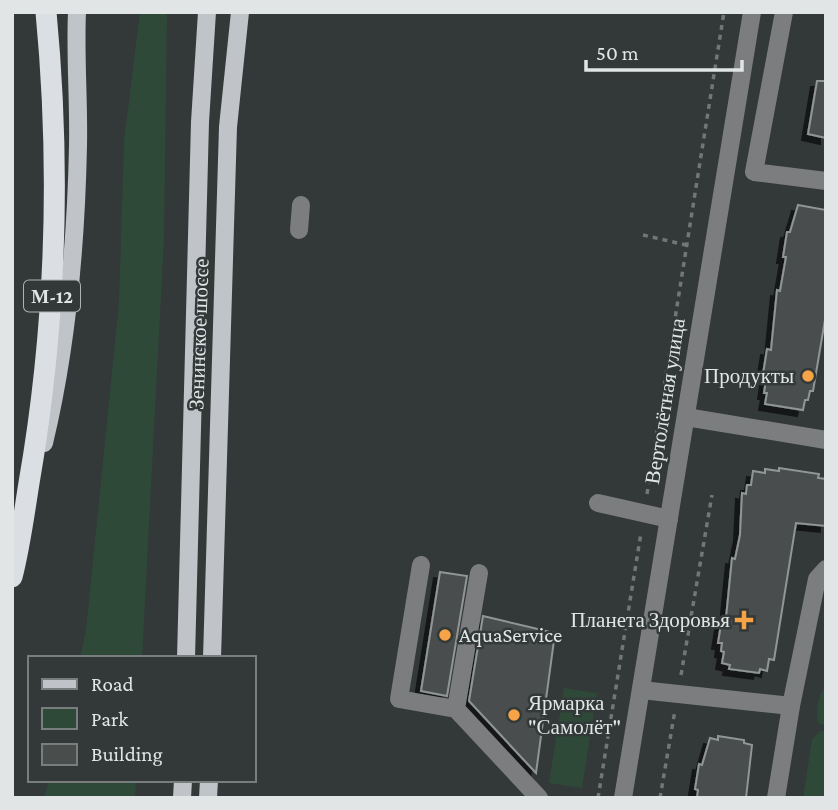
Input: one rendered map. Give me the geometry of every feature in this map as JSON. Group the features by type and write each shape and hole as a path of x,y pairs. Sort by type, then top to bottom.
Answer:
{"highway":[{"name":"М-12","path":"14,571 43,401 52,304 54,116 46,12"}],"main road":[{"path":"14,571 56,391 69,283 78,146 77,12"},
{"path":"186,656 200,122 207,12"},
{"name":"Зенинское шоссе","path":"212,656 228,127 240,12"}],"street":[{"name":"Вертолётная улица","path":"623,798 752,12"},
{"path":"754,172 784,12"},
{"path":"726,168 826,181"},
{"path":"299,230 300,205"},
{"path":"686,417 826,440"},
{"path":"598,503 669,519"},
{"path":"421,565 399,699 456,709 539,798"},
{"path":"776,798 791,706 817,579 826,569"},
{"path":"456,709 479,573"},
{"path":"641,690 791,706"}],"path":[{"path":"598,798 724,12"},
{"path":"643,235 686,245"},
{"path":"660,798 712,495"}],"green space":[{"path":"140,12 167,12 164,238 142,656 80,656 86,630 119,303 124,142"},
{"path":"826,686 825,725 818,723 817,713 819,699"},
{"path":"564,688 597,693 582,788 549,783"},
{"path":"820,731 826,731 826,798 803,798 812,739"},
{"path":"48,782 136,782 135,798 44,798"}],"building":[{"path":"817,81 826,81 826,138 808,134"},
{"path":"798,205 826,210 826,314 813,391 810,391 808,400 805,400 803,410 765,404 767,374 763,374 767,349 771,350 777,290 780,291 786,257 783,257 787,232 790,232"},
{"path":"779,468 819,474 818,478 826,479 826,526 796,523 774,660 769,659 767,671 760,669 759,673 729,669 730,665 722,663 724,652 721,651 722,643 718,643 722,618 726,618 732,558 735,559 740,535 742,493 746,494 747,485 751,485 753,471 765,473 765,469 779,471"},
{"name":"AquaService","path":"440,572 467,576 447,696 421,691"},
{"path":"483,616 555,633 536,773 469,701"},
{"path":"718,736 744,740 744,743 752,745 746,798 697,798 698,790 695,789 699,764 702,765 710,738 718,740"}],"place":[{"name":"Продукты","path":"808,376"},
{"name":"Планета Здоровья","path":"744,620"},
{"name":"AquaService","path":"445,635"},
{"name":"Ярмарка \"Самолёт\"","path":"514,715"}]}
